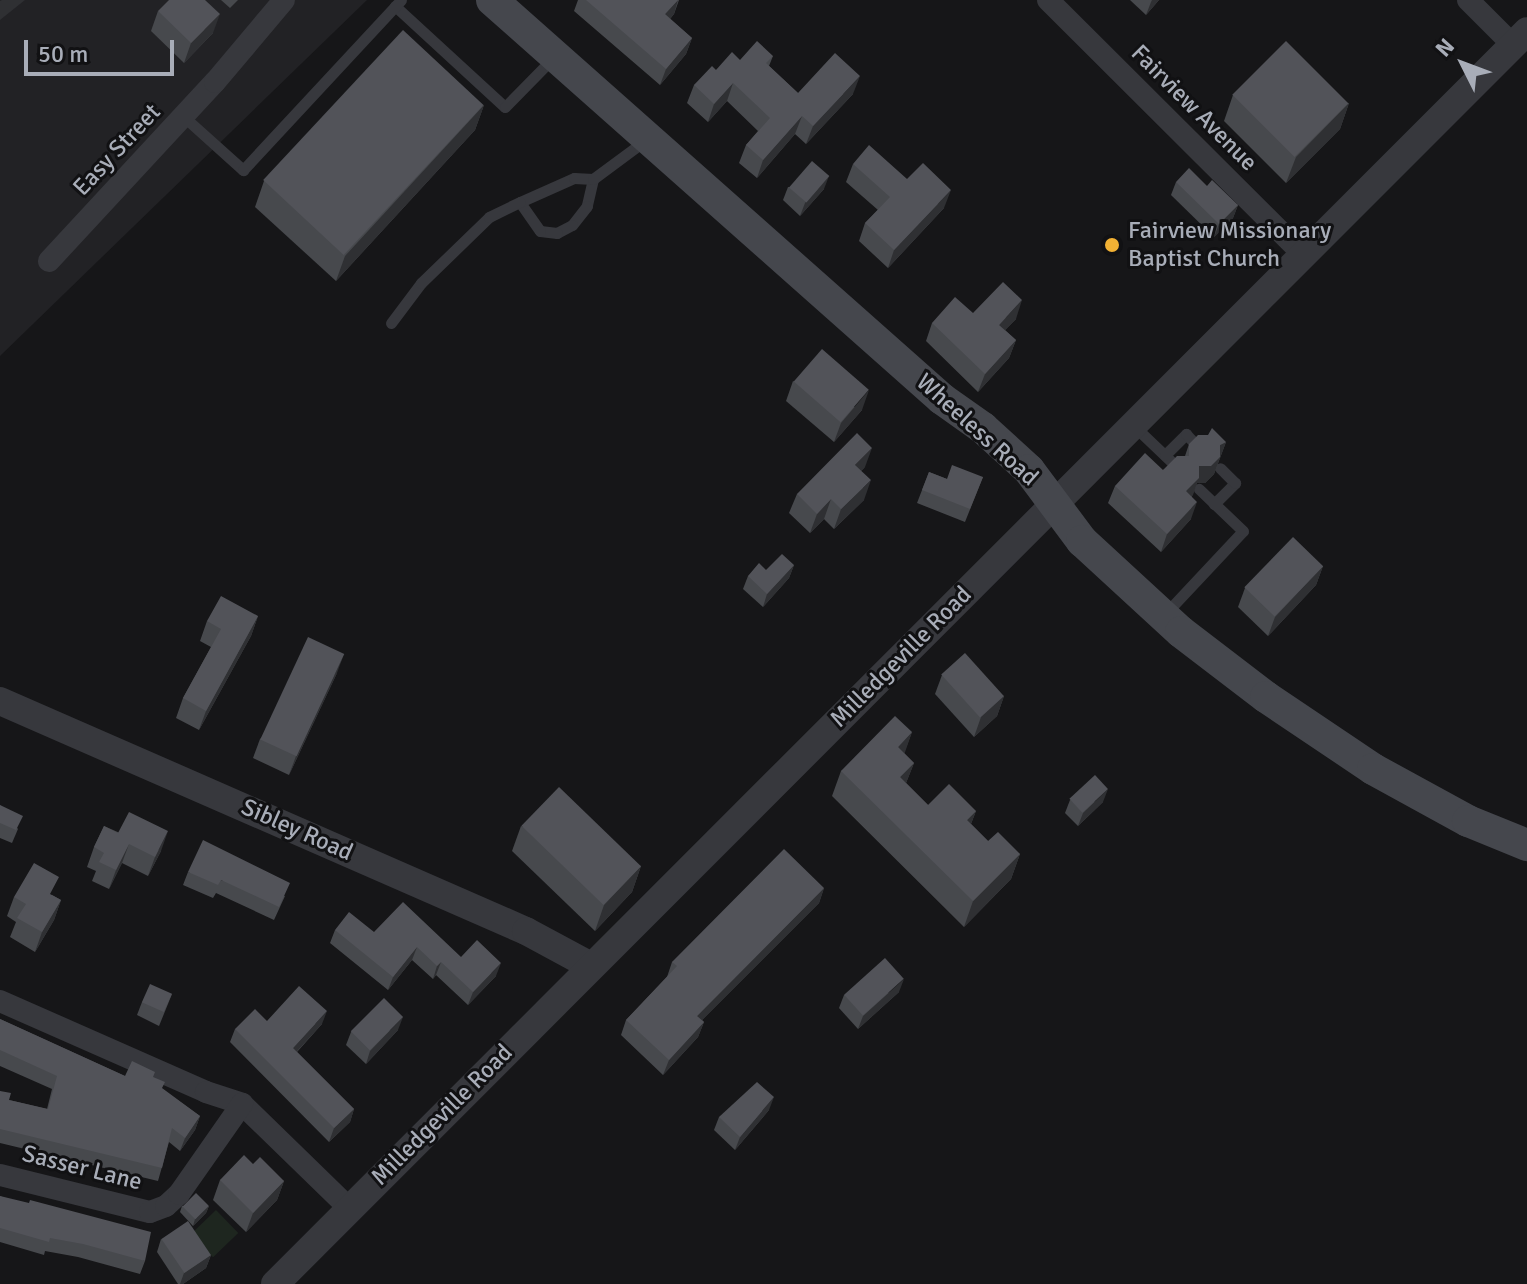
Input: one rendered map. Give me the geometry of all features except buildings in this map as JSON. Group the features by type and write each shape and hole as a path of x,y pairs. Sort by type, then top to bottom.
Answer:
{"main road":[{"name":"Wheeless Road","path":"492,0 942,399 983,428 1029,470 1082,541 1210,655 1322,737 1468,821 1527,845"}],"street":[{"name":"Easy Street","path":"49,261 183,116 284,0"},
{"name":"Fairview Avenue","path":"1048,0 1302,253"},
{"path":"1468,0 1520,38"},
{"name":"Milledgeville Road","path":"275,1284 1520,38"},
{"name":"Sibley Road","path":"0,701 512,925 591,966"},
{"path":"0,1001 206,1092 242,1104 349,1208"},
{"name":"Sasser Lane","path":"0,1175 150,1212 166,1206 179,1194 242,1104"}],"lane":[{"path":"183,116 243,170 398,3 505,107 555,56"},
{"path":"391,323 421,283 489,217 574,178 593,179 647,139"},
{"path":"520,202 540,231 557,233 572,225 587,206 593,179"},
{"path":"1133,424 1177,467"},
{"path":"1165,455 1186,434 1197,446"},
{"path":"1214,504 1235,483 1220,468"},
{"path":"1163,616 1243,531 1199,489"}],"shaded area":[{"path":"0,0 367,0 0,356"},
{"path":"216,1210 238,1233 213,1257 191,1234"}],"place":[{"name":"Fairview Missionary Baptist Church","path":"1112,245"}]}
